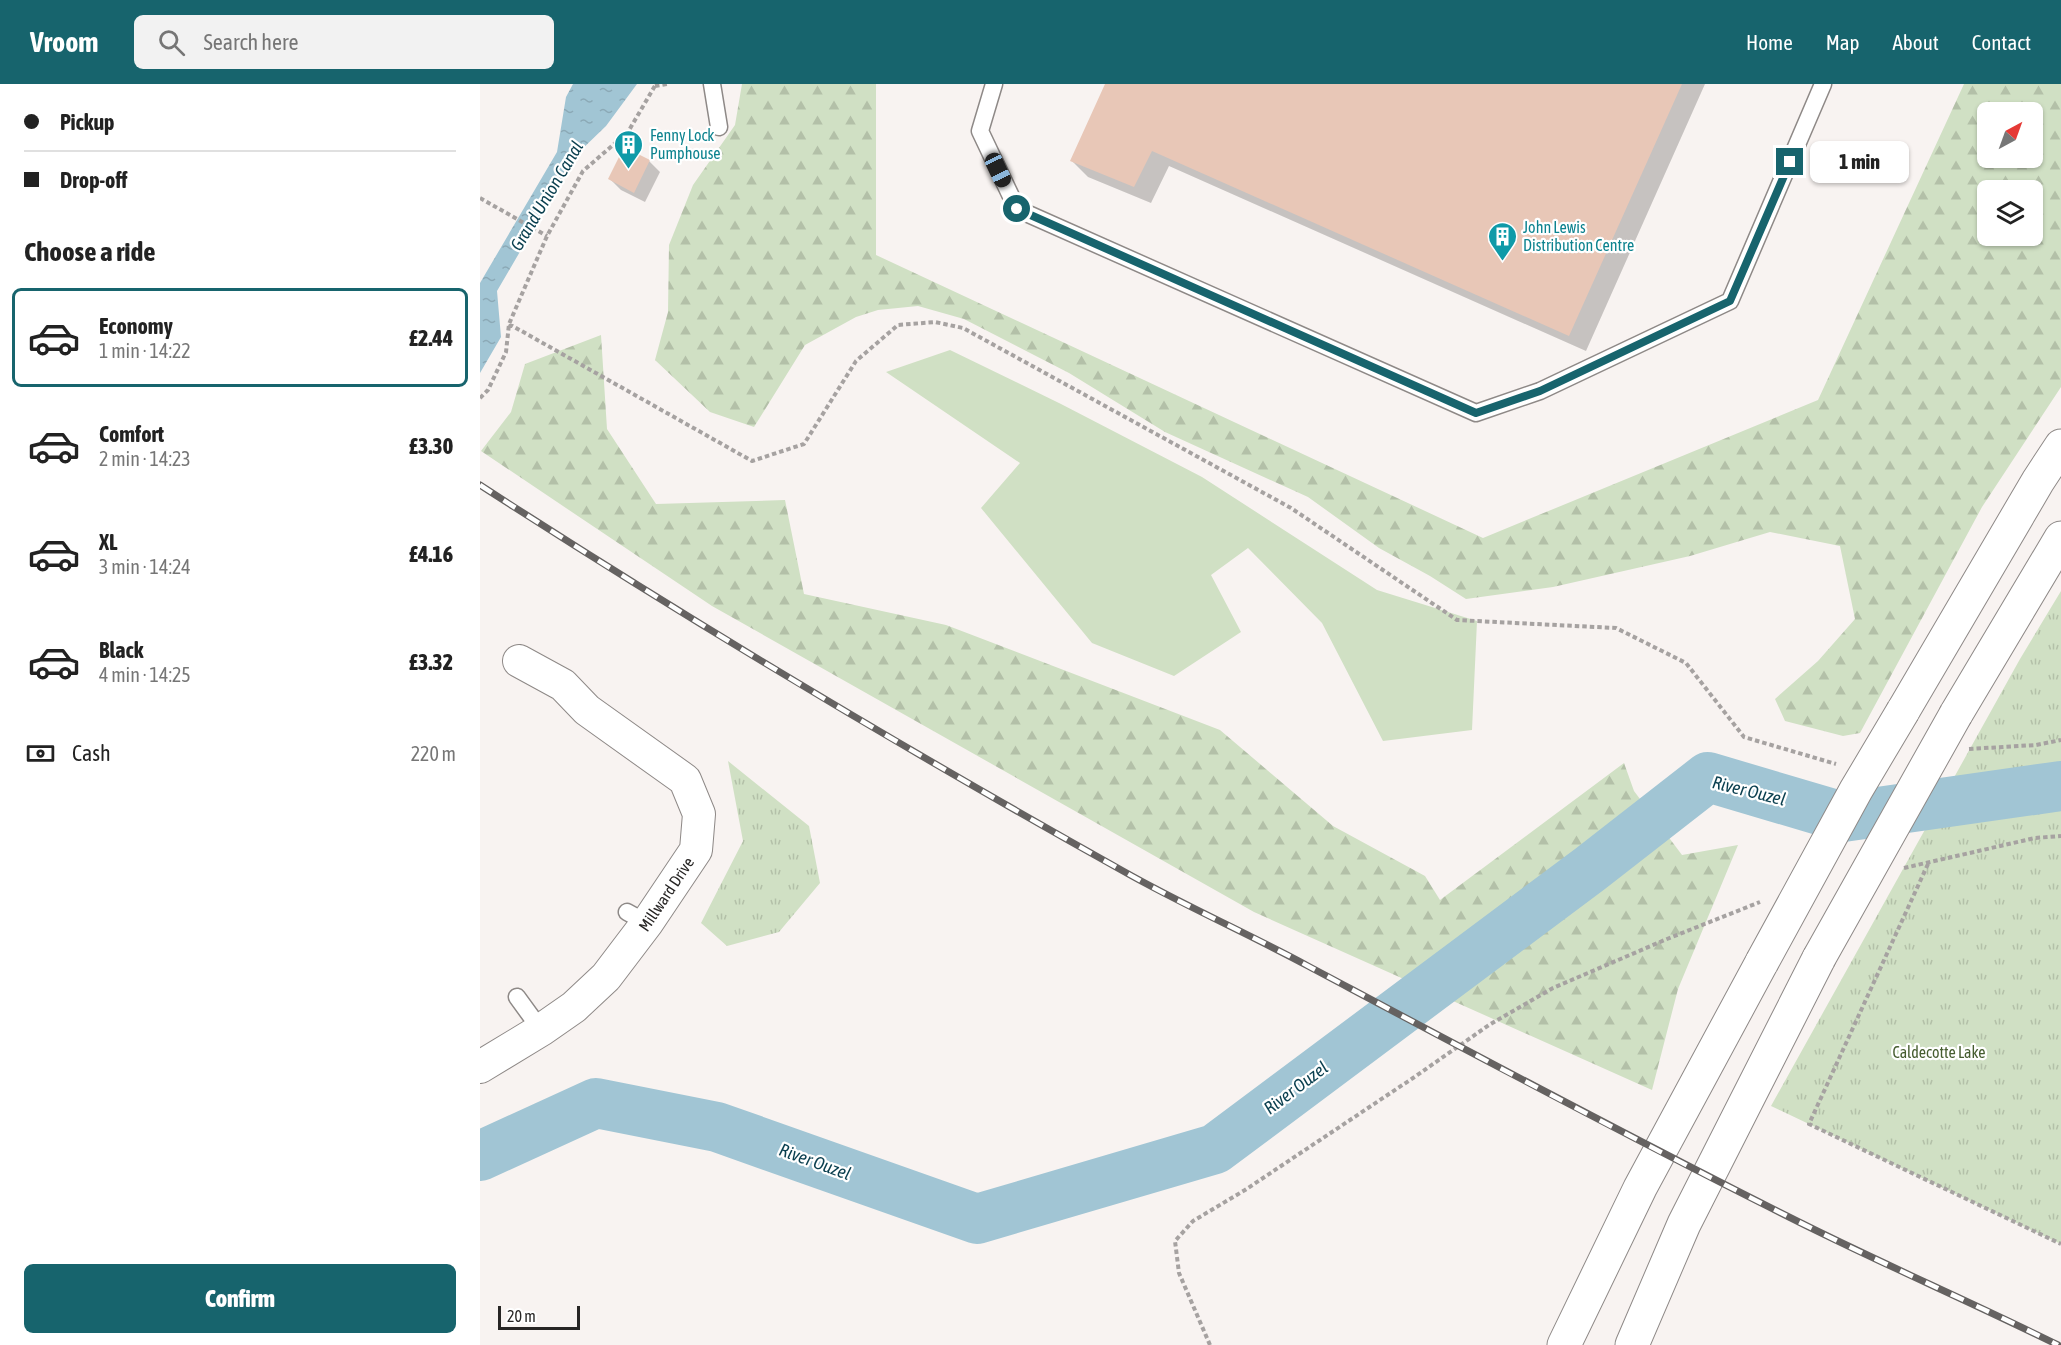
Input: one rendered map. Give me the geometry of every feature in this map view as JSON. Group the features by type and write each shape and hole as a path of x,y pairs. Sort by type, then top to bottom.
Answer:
{"highway":[{"path":"1564,1345 1640,1188 1856,790 2061,446"},
{"path":"1632,1345 1684,1224 1820,958 1956,714 2061,538"}],"street":[{"name":"Millward Drive","path":"480,1067 574,1007 606,977 637,918 696,850 699,814 685,780 587,710 563,685 519,661"}],"lane":[{"path":"712,84 719,127"},
{"path":"994,84 980,131 1017,209 1476,413 1540,391 1730,301 1823,84"},
{"path":"517,997 541,1030"}],"path":[{"path":"480,398 488,390 506,352 509,324 545,235 583,171 628,132 655,85 667,84"},
{"path":"480,198 545,235"},
{"path":"509,324 752,461 804,444 856,361 898,325 935,322 963,328 1291,508 1457,620 1616,628 1686,663 1744,737 1844,766"},
{"path":"1958,749 2036,745 2061,740"},
{"path":"1894,870 1929,864 2035,838 2061,836"},
{"path":"1929,864 1809,1124 2061,1244"},
{"path":"1210,1345 1179,1273 1175,1241 1193,1221 1285,1164 1489,1025 1553,988 1767,899"}],"green space":[{"path":"742,84 876,84 876,255 1483,538 1818,400 1964,84 2061,84 2061,387 1982,507 1860,733 1843,736 1785,721 1775,699 1818,661 1855,619 1840,546 1770,532 1690,556 1553,587 1466,599 1379,548 1308,497 1165,432 1069,373 964,319 918,306 878,310 856,317 805,345 754,427 710,412 655,360 668,312 669,245 693,185 735,125"},
{"path":"601,335 607,429 656,504 785,500 804,594 946,625 1220,730 1333,826 1425,876 1440,900 1624,763 1634,791 1682,855 1738,845 1678,989 1652,1090 1254,912 712,606 481,451 511,412 525,364"},
{"path":"950,350 1202,477 1377,590 1477,621 1472,730 1383,741 1322,623 1248,548 1211,575 1241,632 1174,676 1092,643 981,508 1020,463 886,372"},
{"name":"Caldecotte Lake","path":"2061,591 2061,1244 1771,1106 2020,659"},
{"path":"728,761 809,826 820,883 779,932 727,946 701,923 743,841"}],"water":[{"name":"Grand Union Canal","path":"573,84 637,84 606,126 577,154 497,291 501,337 480,373 480,283 557,152 566,97"}],"building":[{"name":"John Lewis Distribution Centre","path":"1105,84 1682,84 1569,336 1152,151 1134,187 1070,161"},
{"name":"Fenny Lock Pumphouse","path":"624,147 650,160 634,193 608,179"}],"waterway":[{"name":"River Ouzel","path":"480,1156 596,1103 717,1127 977,1219 1215,1149 1590,869 1708,777 1843,817 2061,786"}],"railway":[{"path":"480,485 638,586 798,683 1041,825 1146,883 1728,1186 1856,1250 2058,1345"}],"place":[{"name":"Fenny Lock Pumphouse","path":"629,170"},
{"name":"John Lewis Distribution Centre","path":"1502,262"}],"route":[{"path":"1017,209 1476,413 1540,391 1730,301 1790,162"}]}
